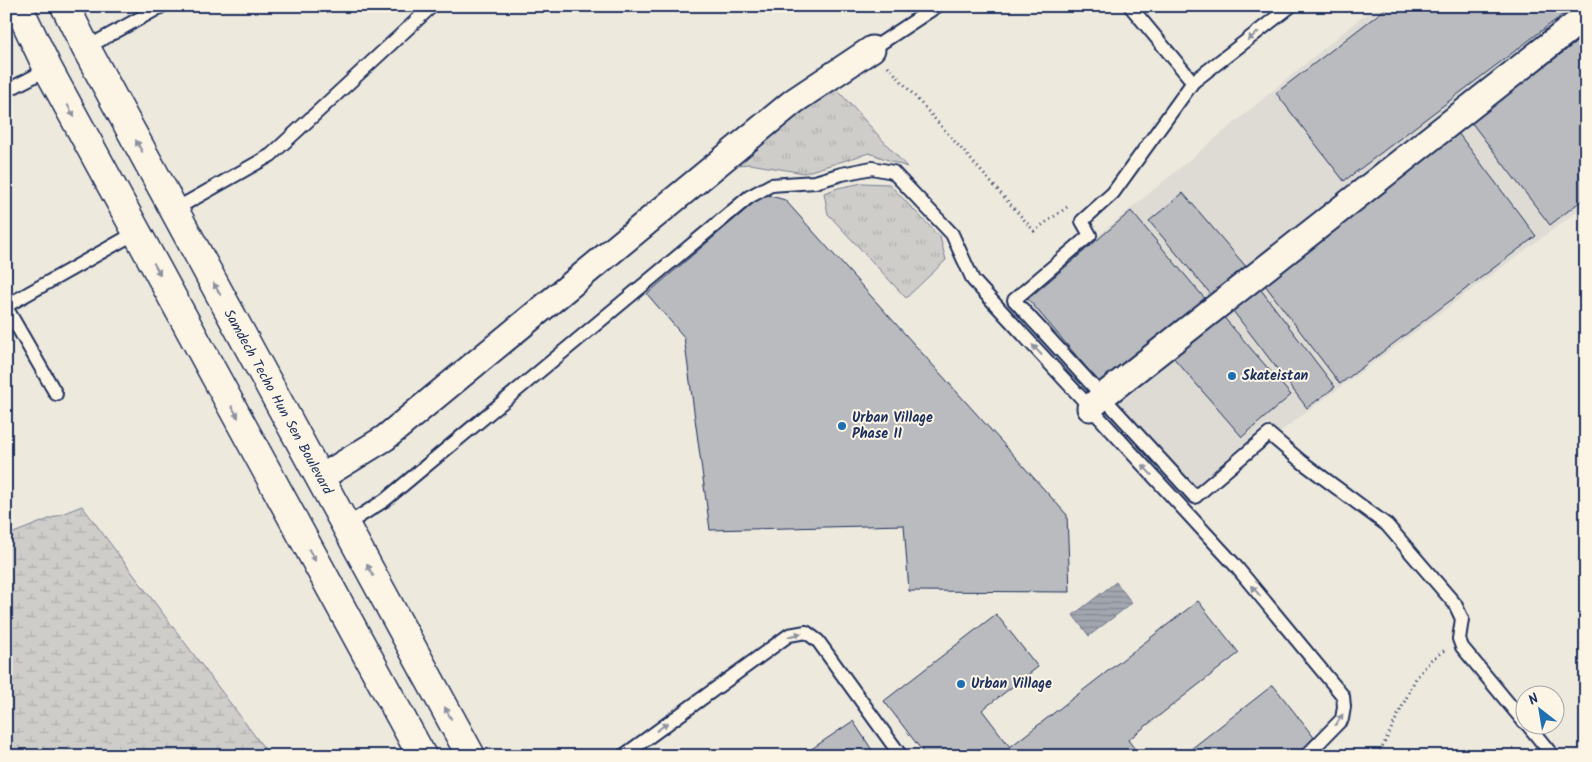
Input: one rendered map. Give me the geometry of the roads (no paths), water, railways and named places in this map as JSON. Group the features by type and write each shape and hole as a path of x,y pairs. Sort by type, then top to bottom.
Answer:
{"highway":[{"path":"18,6 48,69 422,756"},
{"path":"65,6 86,48"},
{"path":"72,6 86,48"},
{"path":"6,7 48,69"},
{"name":"Samdech Techo Hun Sen Boulevard","path":"86,48 471,756"}],"street":[{"path":"1097,402 1586,16"},
{"path":"320,478 385,438 794,101 872,49"}],"lane":[{"path":"86,48 162,6"},
{"path":"174,210 271,155 432,6"},
{"path":"872,49 937,6"},
{"path":"1130,6 1193,82"},
{"path":"1291,6 1193,82 1113,193 1082,221 1090,235 1014,300 1343,696 1342,719 1306,756"},
{"path":"6,91 48,69"},
{"path":"346,526 385,500 749,197 771,186 816,182 872,168 893,172 952,234 973,280 1195,497 1269,434 1302,462 1387,525 1456,604 1462,619 1459,639 1462,647 1514,709"},
{"path":"56,394 6,307 136,232"},
{"path":"623,756 789,635 806,632 818,641 901,756"},
{"path":"1535,734 1553,756"}],"place":[{"name":"Skateistan","path":"1232,376"},
{"name":"Urban Village Phase II","path":"842,426"},
{"name":"Urban Village","path":"961,684"}]}
